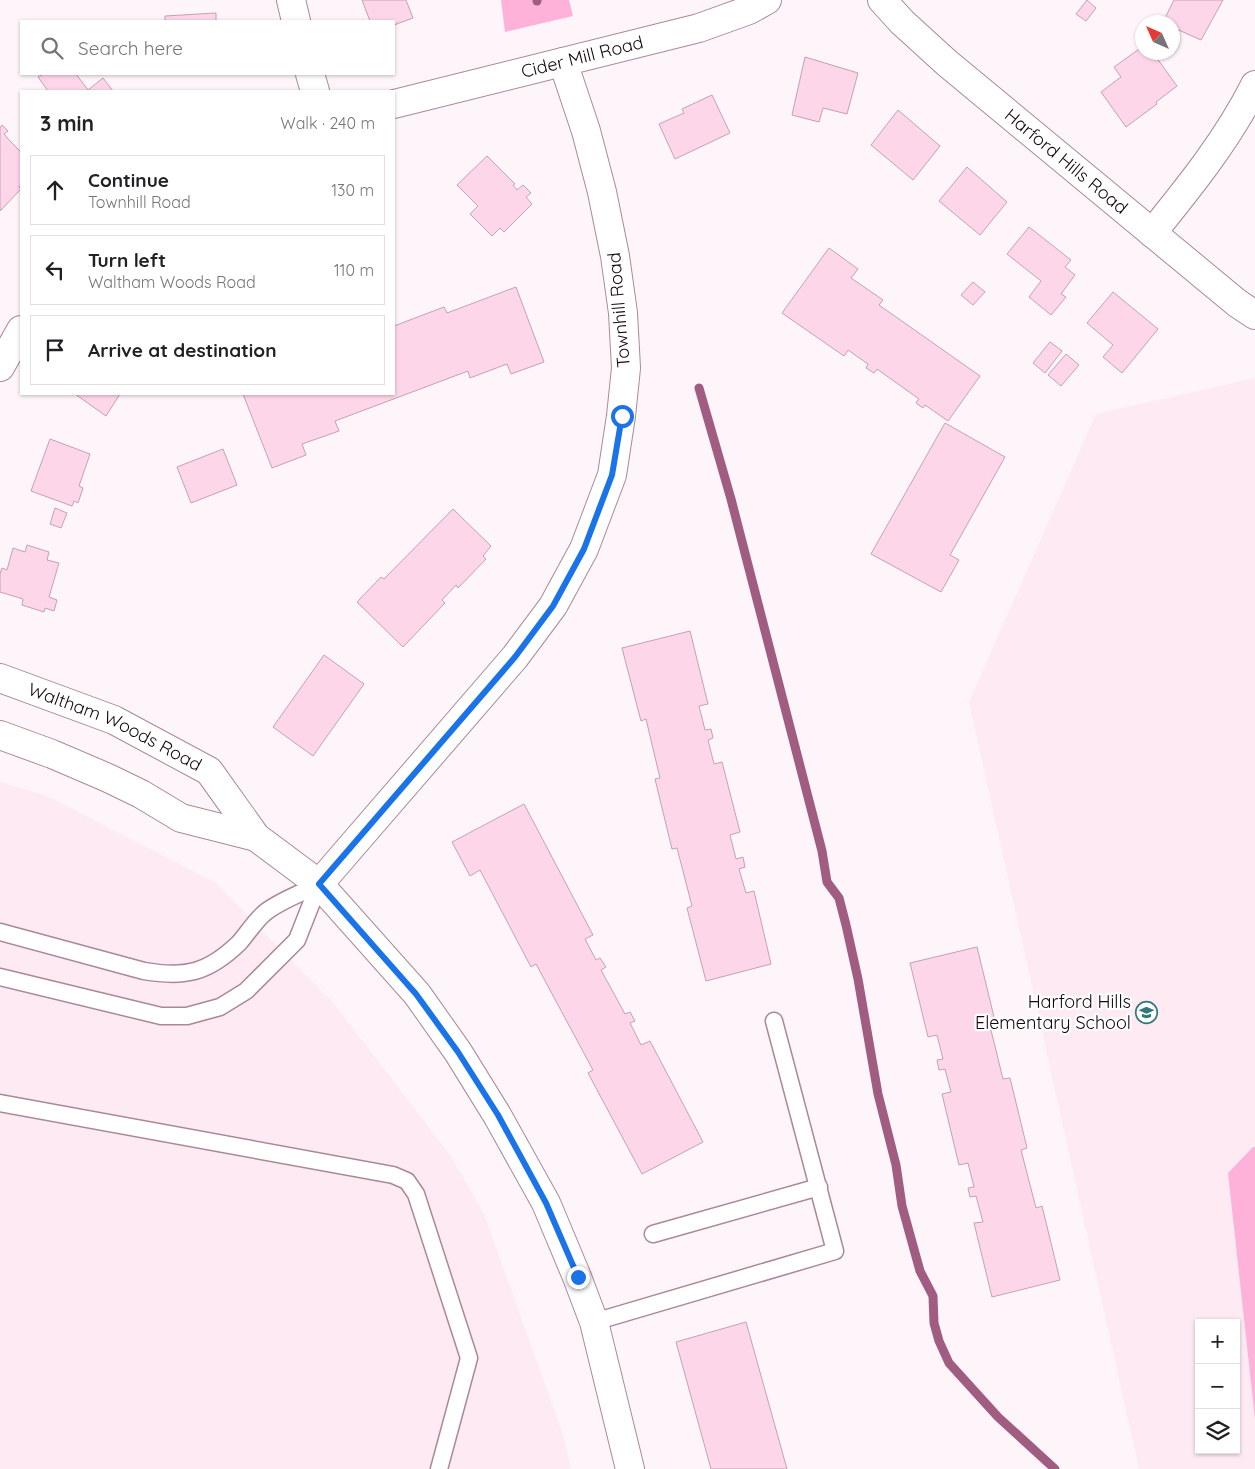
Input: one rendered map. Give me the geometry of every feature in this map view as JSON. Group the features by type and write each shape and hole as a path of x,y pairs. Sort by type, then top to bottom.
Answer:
{"street":[{"path":"291,0 296,20"},
{"name":"Cider Mill Road","path":"395,104 699,28 749,10 767,0"},
{"name":"Harford Hills Road","path":"882,0 902,22 947,63 1237,303 1255,315"},
{"name":"Townhill Road","path":"319,884 515,657 553,606 584,549 612,475 622,416 626,368 623,313 615,256 602,192 586,131 563,62"},
{"path":"310,75 315,90"},
{"path":"1152,233 1212,157 1246,103 1255,85"},
{"path":"0,367 20,332"},
{"name":"Waltham Woods Road","path":"0,678 114,720 209,771 256,837 319,884 416,994 458,1052 498,1115 546,1203 578,1277 594,1322 630,1469"},
{"name":"Waltham Woods Road","path":"0,735 52,754 108,778 141,794 181,818 256,837"}],"lane":[{"path":"0,932 144,971 168,975 190,973 214,963 238,944 267,912 319,884"},
{"path":"0,977 161,1016 187,1016 203,1012 220,1007 246,991 297,940 319,884"},
{"path":"594,1322 835,1251 774,1021"},
{"path":"0,1102 384,1174 407,1181 416,1194 469,1358 439,1469"},
{"path":"654,1234 818,1187"}],"shaded area":[{"path":"501,0 569,0 573,16 505,32"},
{"name":"Harford Hills Elementary School","path":"1255,378 1255,1469 1139,1469 969,702 1096,414"},
{"path":"0,782 47,796 216,883 335,1005 450,1155 484,1214 562,1432 571,1469 0,1469"},
{"path":"1255,1147 1255,1419 1228,1173"}],"building":[{"path":"362,0 406,0 413,18 395,25 395,20 370,20"},
{"path":"1087,0 1096,8 1086,21 1076,14"},
{"path":"1174,0 1223,0 1201,40 1180,31 1180,15 1166,15"},
{"path":"216,13 216,20 165,20 165,16"},
{"path":"1135,52 1135,60 1158,60 1177,86 1126,127 1101,92 1121,77 1114,67"},
{"path":"805,57 858,73 847,114 823,108 819,122 792,115"},
{"path":"41,75 77,75 88,90 47,90 38,77"},
{"path":"103,78 112,90 88,90"},
{"path":"712,95 730,133 675,159 659,124 684,113 682,109"},
{"path":"898,110 940,146 913,180 871,145"},
{"path":"2,125 8,131 4,134 20,151 20,190 0,211 0,128"},
{"path":"487,156 515,184 513,185 517,190 523,185 531,193 526,197 532,204 504,232 500,228 492,236 470,214 478,206 457,185"},
{"path":"967,167 1007,202 980,235 939,201"},
{"path":"1029,227 1071,260 1065,267 1075,275 1061,294 1066,297 1051,315 1029,297 1041,281 1007,254"},
{"path":"829,248 858,269 851,278 883,300 879,305 980,376 948,421 925,405 923,408 916,403 919,399 877,369 874,373 866,368 868,364 848,350 844,356 782,313"},
{"path":"973,282 985,292 973,305 961,295"},
{"path":"516,287 544,362 511,374 507,364 470,378 468,371 335,421 339,431 302,444 306,455 272,468 243,395 395,395 395,326 444,307 447,313"},
{"path":"1113,292 1158,329 1122,373 1103,357 1113,345 1087,323"},
{"path":"1050,342 1062,351 1045,373 1033,363"},
{"path":"1066,354 1079,365 1061,386 1048,375"},
{"path":"76,395 119,395 106,416"},
{"path":"945,423 1005,457 950,555 959,560 941,592 871,554"},
{"path":"50,439 90,454 79,486 83,488 78,503 74,501 72,506 31,491"},
{"path":"223,449 237,485 191,503 177,467"},
{"path":"55,508 67,513 61,528 50,524"},
{"path":"453,509 491,546 483,556 486,559 458,588 456,585 442,600 445,603 403,647 357,602 381,577 384,579"},
{"path":"27,545 49,552 47,560 59,563 49,597 57,600 54,611 45,608 44,612 22,605 23,599 0,592 0,574 2,568 7,570 13,548 25,552"},
{"path":"690,631 708,704 699,706 705,730 711,729 713,738 708,740 714,764 722,762 740,832 730,835 736,859 743,857 745,867 739,869 746,893 754,891 771,964 706,981 687,908 692,906 677,848 672,849 655,779 660,778 646,719 641,721 622,648"},
{"path":"324,655 364,684 313,756 273,727"},
{"path":"524,804 593,935 585,939 596,960 600,958 606,967 601,970 625,1014 630,1012 635,1021 630,1023 641,1045 650,1041 703,1142 642,1174 588,1073 593,1070 536,964 531,967 480,870 470,876 452,842"},
{"path":"977,947 995,1021 989,1022 1003,1079 1010,1078 1027,1148 1021,1150 1036,1208 1042,1206 1060,1280 992,1297 974,1223 983,1222 976,1196 970,1197 968,1188 974,1187 968,1163 959,1165 942,1094 951,1092 945,1069 939,1070 937,1060 943,1059 937,1035 928,1037 910,963"},
{"path":"746,1322 787,1469 711,1469 676,1342"}],"waterway":[{"path":"699,388 731,499 822,851 827,882 839,898 846,925 858,979 878,1094 896,1165 902,1206 920,1271 933,1296 934,1323 939,1341 949,1363 998,1417 1055,1469"}],"place":[{"name":"Harford Hills Elementary School","path":"1147,1012"}],"route":[{"path":"578,1277 546,1203 498,1115 458,1052 416,994 319,884 515,657 553,606 584,549 612,475 622,416"}]}
